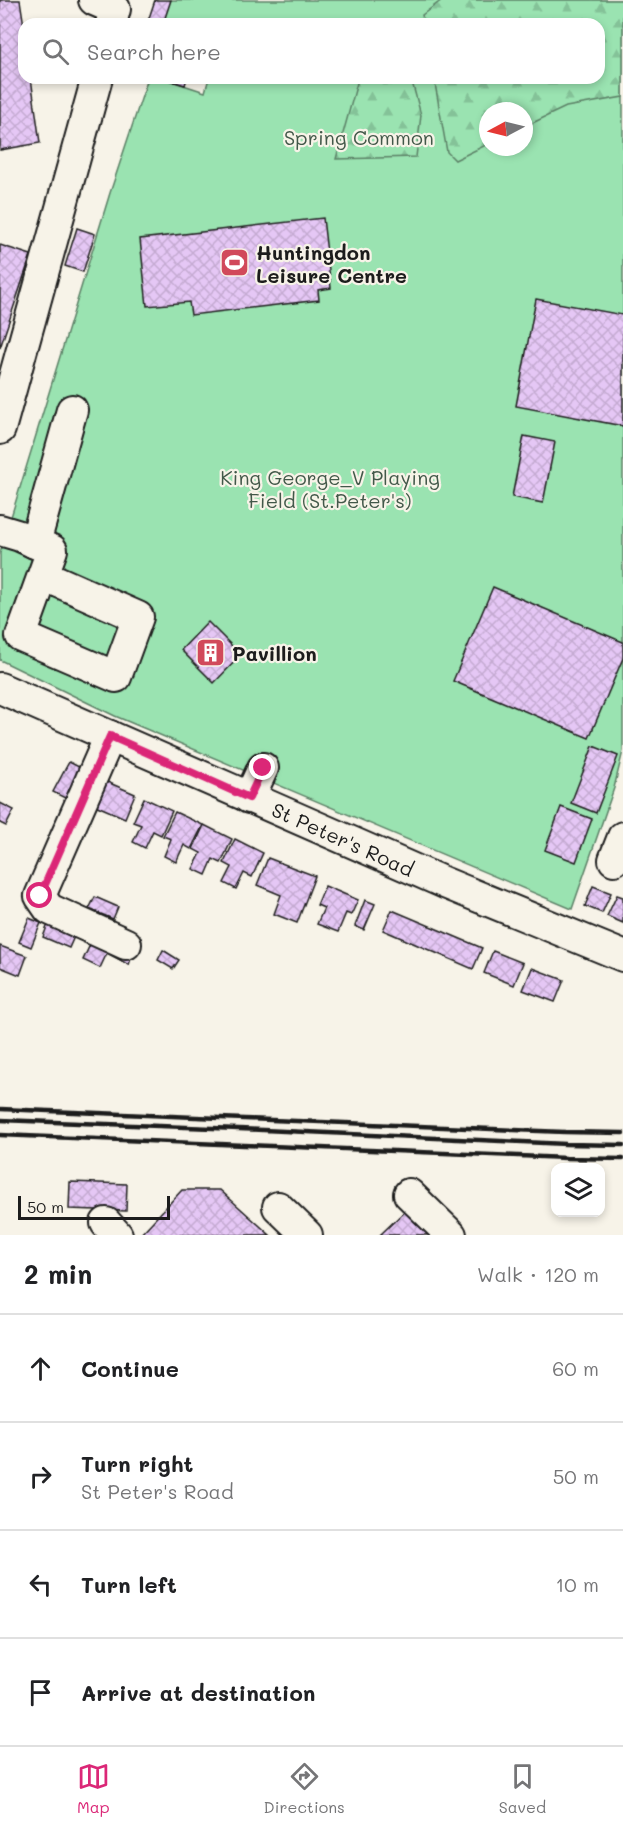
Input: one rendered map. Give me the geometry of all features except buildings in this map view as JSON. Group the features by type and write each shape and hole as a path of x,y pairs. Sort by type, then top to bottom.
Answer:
{"street":[{"path":"93,0 115,9 113,18"},
{"path":"0,429 95,84"},
{"path":"35,543 72,410"},
{"path":"0,530 52,550 44,575"},
{"name":"St Peter's Road","path":"0,688 445,883 623,956"},
{"path":"110,736 40,896 49,909 126,944"},
{"path":"249,798 263,768"},
{"path":"409,1194 451,1235"},
{"path":"278,1207 307,1235"}],"green space":[{"name":"King George_V Playing Field (St.Peter's)","path":"170,0 623,0 623,751 614,788 572,909 115,716 0,660 0,553 110,193 146,84 180,84 205,92 207,84 605,84 605,18 164,18"},
{"path":"442,0 621,0 623,2 623,97 566,107 533,123 533,102 479,102 479,148 455,160 447,152 435,84 605,84 605,18 423,18 422,15"},
{"name":"Spring Common","path":"357,84 413,84 421,115 416,157 336,159"}],"railway":[{"path":"0,1109 623,1133"},
{"path":"0,1120 623,1145"},
{"path":"0,1135 623,1159"}],"place":[{"name":"Huntingdon Leisure Centre","path":"235,263"},
{"name":"Pavillion","path":"211,653"}],"route":[{"path":"40,896 110,736 249,798 263,768"}]}
